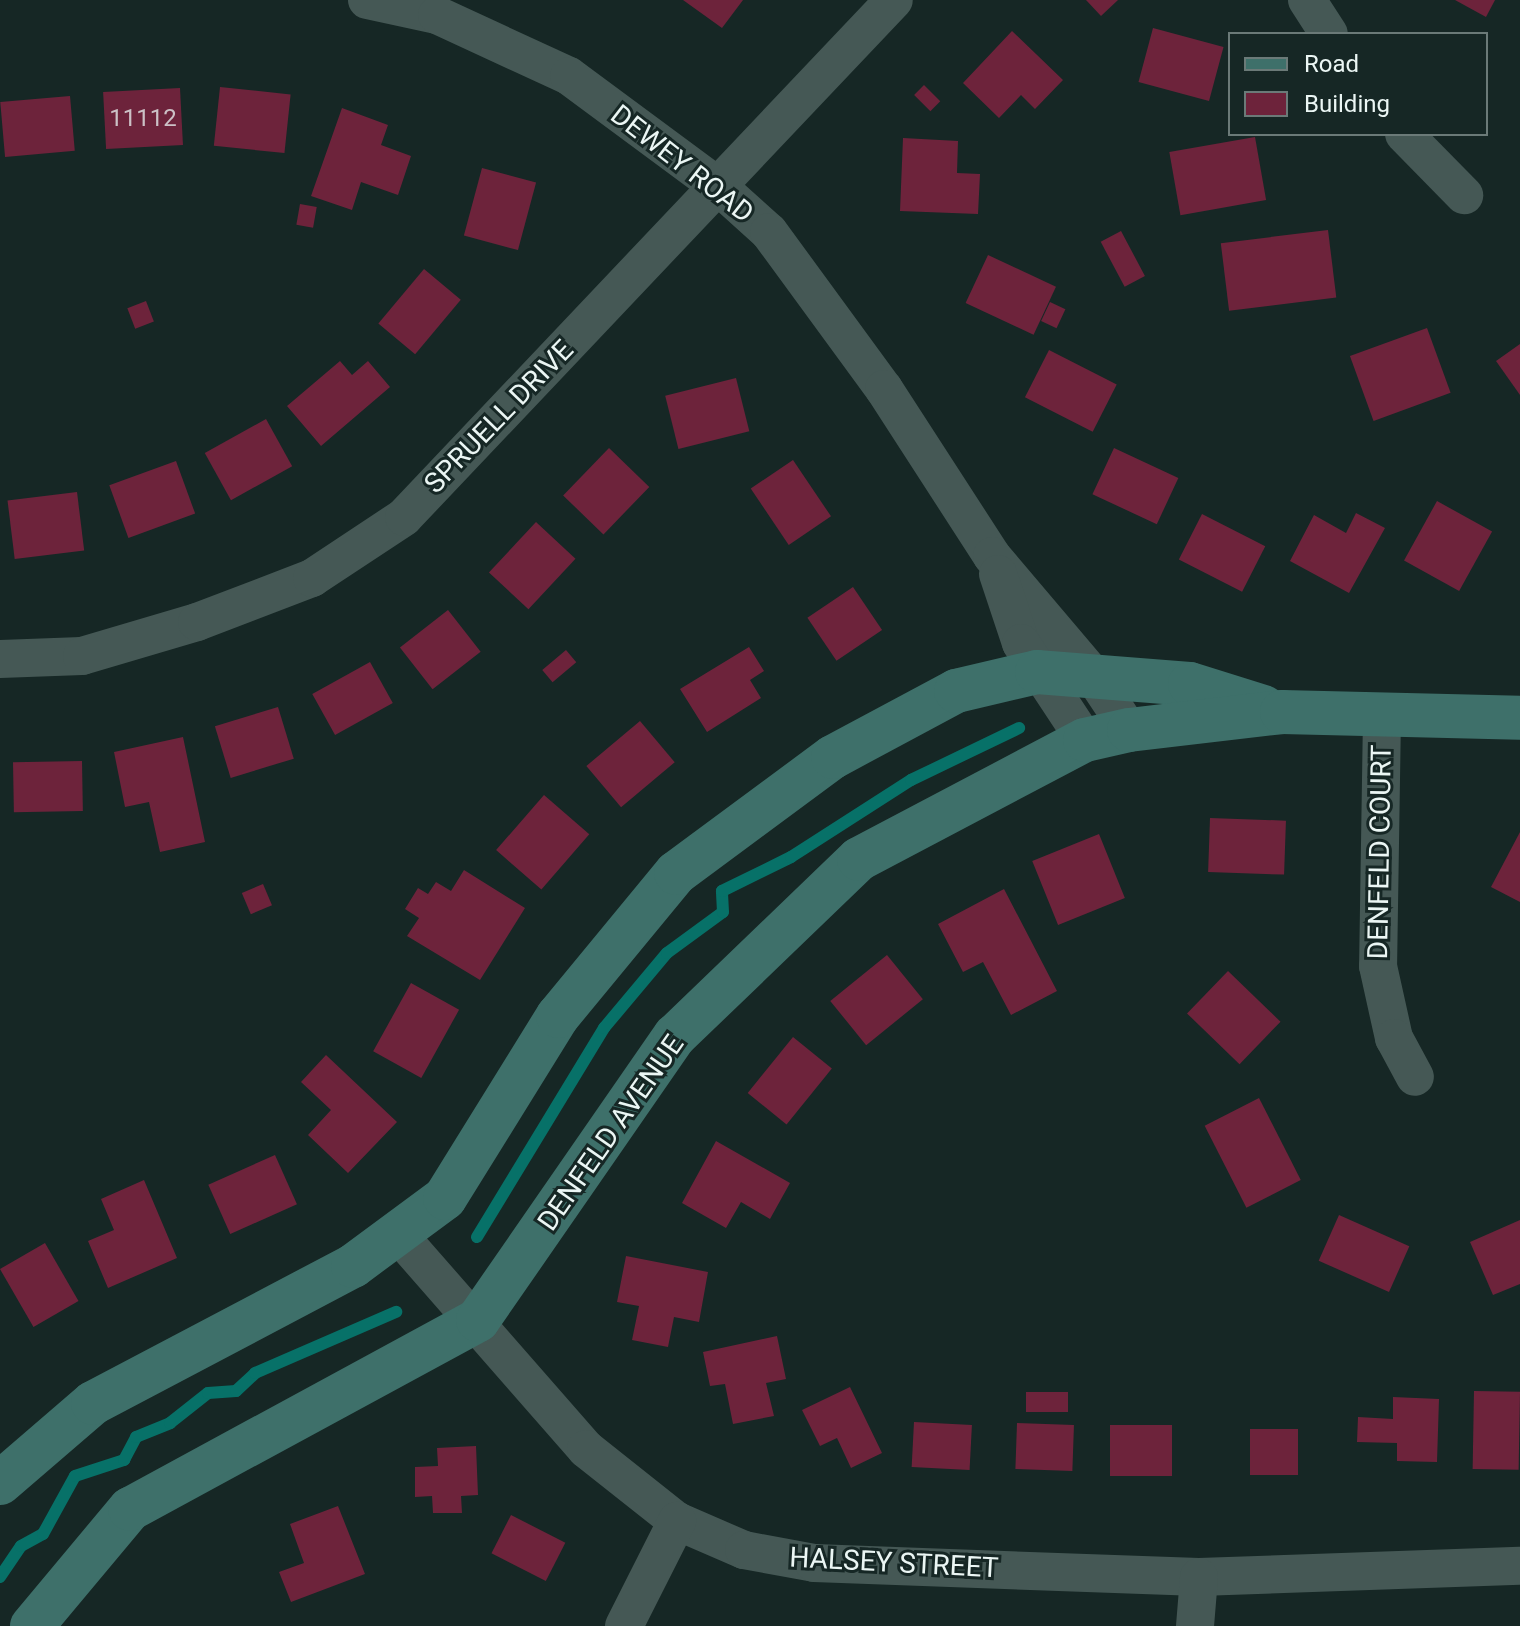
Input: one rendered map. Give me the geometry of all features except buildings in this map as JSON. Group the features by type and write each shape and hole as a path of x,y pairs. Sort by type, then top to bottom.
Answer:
{"street":[{"name":"DEWEY ROAD","path":"367,0 437,15 569,76 719,187 769,232 884,389 992,556 1092,674 1129,730"},
{"name":"SPRUELL DRIVE","path":"0,659 82,656 197,622 312,578 404,517 894,0"},
{"path":"1307,0 1328,32"},
{"path":"1406,136 1464,195"},
{"name":"DEWEY ROAD","path":"992,556 1021,643 1037,672 1085,740"},
{"name":"DENFELD AVENUE","path":"0,1483 93,1403 292,1300 397,1233 445,1198 558,1016 676,873 833,757 956,691 1037,672 1190,684 1282,712"},
{"name":"DENFELD AVENUE","path":"32,1626 130,1509 478,1320 675,1036 859,859 1085,740 1129,730 1282,712 1520,718"},
{"name":"DENFELD COURT","path":"1382,716 1378,966 1394,1038 1415,1077"},
{"name":"HALSEY STREET","path":"397,1233 478,1320 586,1449 677,1521 744,1550 814,1563 1199,1577 1520,1566"},
{"path":"624,1626 677,1521"},
{"path":"1195,1626 1199,1577"}],"waterway":[{"path":"477,1237 604,1028 667,953 723,912 722,891 791,857 911,780 1019,728"},
{"path":"0,1577 21,1546 43,1534 75,1476 124,1460 136,1437 170,1423 208,1393 236,1391 255,1373 396,1312"}]}
